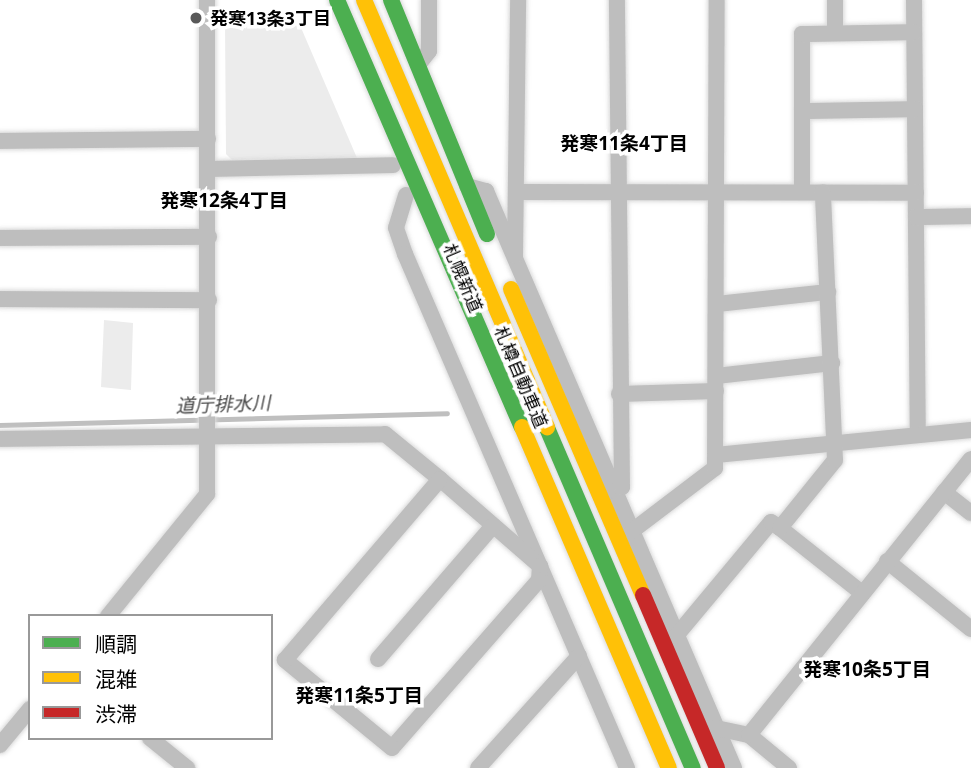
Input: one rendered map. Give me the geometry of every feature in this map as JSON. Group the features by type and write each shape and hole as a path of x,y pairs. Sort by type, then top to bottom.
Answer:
{"highway":[{"name":"札幌新道","path":"318,0 418,222 552,542"},
{"name":"札樽自動車道","path":"337,0 669,768"},
{"name":"札樽自動車道","path":"365,0 693,768"},
{"path":"391,0 477,211 717,768"}],"street":[{"path":"110,614 207,494 210,411 207,0"},
{"path":"418,65 429,51 429,0"},
{"path":"515,258 518,192 518,0"},
{"path":"615,491 622,486 617,0"},
{"path":"632,531 715,468 717,0"},
{"path":"835,0 835,33"},
{"path":"914,0 918,434"},
{"path":"802,192 802,34 914,32"},
{"path":"802,111 915,109"},
{"path":"0,141 208,139"},
{"path":"208,169 393,165"},
{"path":"467,186 486,191 734,768"},
{"path":"518,192 916,192"},
{"path":"780,528 835,460 837,441 822,192"},
{"path":"406,195 396,228 627,768"},
{"path":"916,216 971,216"},
{"path":"0,238 209,237"},
{"path":"717,304 828,292"},
{"path":"0,299 209,300"},
{"path":"619,394 716,384 832,363"},
{"path":"716,455 837,441 971,430"},
{"path":"0,439 210,433 385,434 540,566"},
{"path":"749,734 971,458"},
{"path":"440,479 285,660 392,748 539,580 540,566"},
{"path":"944,492 971,513"},
{"path":"377,659 499,531 521,521"},
{"path":"676,636 771,522 862,593"},
{"path":"887,561 971,629"},
{"path":"478,768 579,656"},
{"path":"3,737 28,711"},
{"path":"716,728 749,734 789,768"},
{"path":"152,740 187,768"}],"shaded area":[{"path":"225,23 299,23 357,158 232,160 226,154"},
{"path":"104,320 133,323 131,390 101,387"}],"waterway":[{"name":"道庁排水川","path":"0,425 447,413"}],"traffic: fast":[{"path":"337,0 522,427"},
{"path":"391,0 487,234"},
{"path":"547,428 693,768"}],"traffic: slow":[{"path":"364,0 547,428"},
{"path":"511,289 643,595"},
{"path":"522,427 669,768"}],"traffic: jam":[{"path":"643,595 717,768"}],"place":[{"name":"発寒13条3丁目","path":"196,18"}],"district":[{"name":"発寒11条4丁目","path":"624,144"},
{"name":"発寒12条4丁目","path":"224,201"},
{"name":"発寒10条5丁目","path":"867,670"},
{"name":"発寒11条5丁目","path":"359,696"}]}
